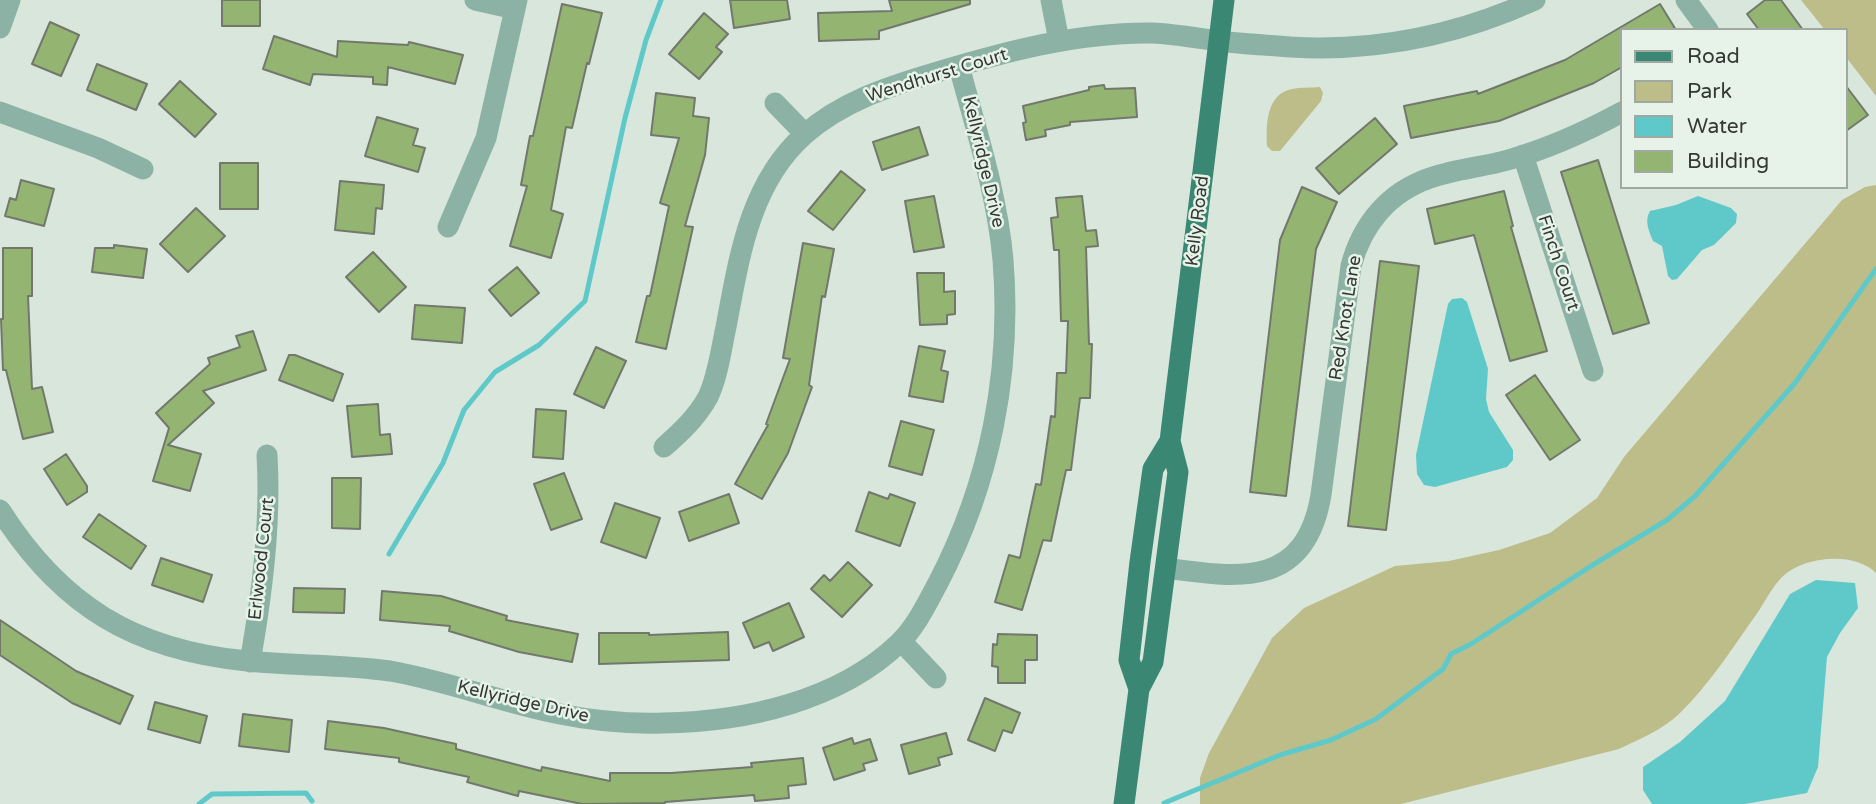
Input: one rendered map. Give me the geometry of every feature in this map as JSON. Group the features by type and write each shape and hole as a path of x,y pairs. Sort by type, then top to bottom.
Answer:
{"main road":[{"name":"Kelly Road","path":"1124,804 1139,689 1153,662 1178,472 1170,441 1224,0"},
{"name":"Kelly Road","path":"1139,689 1129,660 1140,562 1153,469 1170,441"}],"street":[{"path":"0,28 10,0"},
{"path":"448,227 486,138 516,5 475,0"},
{"path":"1051,0 1059,41"},
{"name":"Wendhurst Court","path":"664,447 686,428 708,396 720,359 743,242 751,214 764,187 786,154 805,134 843,107 866,96 960,66 1059,41 1152,33 1220,41 1331,47 1395,42 1459,29 1535,0"},
{"path":"1686,0 1706,28"},
{"name":"Kellyridge Drive","path":"0,510 29,551 64,589 87,607 118,627 158,644 197,655 250,662 387,671 557,714 628,723 704,721 796,702 856,674 901,641 926,607 957,546 985,465 996,420 1002,371 1004,292 998,222 989,176 960,66"},
{"path":"775,103 805,134"},
{"path":"0,112 98,148 143,169"},
{"name":"Red Knot Lane","path":"1166,568 1233,576 1248,575 1279,565 1302,546 1312,531 1319,512 1348,280 1359,240 1373,218 1401,191 1430,177 1523,155 1620,113"},
{"name":"Finch Court","path":"1523,155 1593,371"},
{"name":"Erlwood Court","path":"250,662 263,566 269,490 267,456"},
{"path":"901,641 936,678"}],"green space":[{"path":"1801,0 1876,0 1876,96 1848,60 1848,28 1823,28"},
{"path":"1320,87 1323,93 1321,101 1280,151 1272,151 1267,146 1267,129 1269,112 1277,97 1292,89"},
{"path":"1876,185 1876,573 1867,566 1843,559 1815,561 1791,570 1775,585 1721,665 1679,714 1650,734 1619,749 1401,804 1200,804 1200,778 1209,753 1272,638 1304,608 1395,566 1449,561 1499,550 1550,533 1597,498 1624,457 1842,200 1865,187"}],"water":[{"path":"1698,196 1731,208 1737,214 1736,223 1714,245 1702,250 1677,279 1672,280 1668,276 1662,246 1653,241 1650,234 1648,215 1650,211"},
{"path":"1462,298 1467,302 1488,369 1486,399 1489,412 1513,450 1513,460 1507,467 1435,487 1424,485 1417,474 1416,455 1448,304 1452,299"},
{"path":"1816,580 1855,583 1858,608 1827,657 1818,767 1807,793 1745,804 1652,804 1643,790 1643,767 1680,742 1725,701 1790,594"}],"building":[{"path":"222,0 260,0 260,26 222,26"},
{"path":"730,0 787,0 790,19 734,28"},
{"path":"889,0 970,0 970,4 879,31 879,39 819,41 818,13 892,11"},
{"path":"1765,0 1781,0 1802,28 1758,28 1747,14"},
{"path":"562,4 602,13 572,128 566,127 551,210 563,214 551,258 510,246 527,186 521,185 530,136 533,136"},
{"path":"1660,4 1675,28 1620,28 1620,68 1594,83 1499,121 1411,138 1404,106 1477,91 1478,94 1565,60"},
{"path":"704,13 728,34 716,47 722,52 699,79 669,54"},
{"path":"50,22 79,35 61,76 32,64"},
{"path":"274,36 337,57 338,41 408,45 409,42 463,55 455,84 388,67 387,85 373,84 373,77 313,74 310,85 263,69"},
{"path":"97,64 147,84 136,110 87,90"},
{"path":"180,81 216,114 195,137 159,104"},
{"path":"1104,85 1105,89 1135,88 1137,117 1070,122 1070,125 1045,130 1046,136 1026,140 1023,106"},
{"path":"1848,89 1868,115 1848,130"},
{"path":"656,93 695,98 693,116 709,118 705,155 685,226 693,227 666,349 636,342 647,296 650,296 669,206 660,203 679,138 651,135"},
{"path":"377,117 418,129 413,145 425,148 418,172 365,156"},
{"path":"1375,118 1397,144 1339,194 1316,168"},
{"path":"919,127 928,155 882,170 873,142"},
{"path":"1598,160 1649,323 1613,334 1561,172"},
{"path":"220,163 258,163 258,209 220,209"},
{"path":"841,171 865,190 833,230 808,211"},
{"path":"21,180 54,189 44,226 5,216 10,198 16,200"},
{"path":"340,181 384,185 382,209 376,208 374,234 335,230"},
{"path":"1302,187 1337,202 1316,249 1286,496 1250,492 1280,240"},
{"path":"1504,191 1513,226 1511,227 1547,351 1510,361 1474,235 1435,244 1427,209"},
{"path":"934,196 944,247 914,252 905,201"},
{"path":"1082,196 1086,231 1096,230 1098,246 1086,247 1089,344 1092,344 1090,398 1080,398 1071,470 1066,470 1051,541 1043,540 1022,610 995,602 1009,555 1020,558 1036,484 1041,485 1051,416 1055,417 1057,373 1066,373 1068,321 1061,321 1059,250 1054,250 1051,218 1058,217 1056,198"},
{"path":"196,208 225,236 188,272 160,244"},
{"path":"803,243 834,249 825,297 822,296 809,385 812,387 788,453 762,499 735,484 768,425 766,424 790,359 783,358"},
{"path":"114,245 147,249 143,278 92,272 95,248 114,248"},
{"path":"3,248 32,248 32,296 28,296 32,389 42,387 53,432 23,439 6,370 3,370"},
{"path":"373,252 406,287 379,312 346,277"},
{"path":"1380,261 1419,266 1386,530 1348,526"},
{"path":"517,267 539,293 511,316 489,290"},
{"path":"917,273 944,273 944,292 955,291 955,314 947,315 947,324 920,325"},
{"path":"415,305 465,308 462,343 412,339"},
{"path":"253,331 266,370 203,391 214,403 168,445 201,454 190,491 153,481 169,428 156,413 210,364 208,358 240,347 236,336"},
{"path":"919,346 945,351 941,370 948,372 943,402 909,396"},
{"path":"596,347 626,361 604,408 574,394"},
{"path":"289,355 343,374 333,401 279,380"},
{"path":"1535,375 1580,440 1550,460 1506,395"},
{"path":"378,404 380,435 390,434 392,454 352,457 347,406"},
{"path":"536,409 566,411 563,459 533,457"},
{"path":"901,421 934,430 922,475 889,466"},
{"path":"66,454 87,486 87,492 67,505 44,469"},
{"path":"564,473 582,519 551,530 534,484"},
{"path":"332,478 361,478 360,529 332,528"},
{"path":"869,492 888,499 890,494 915,503 900,546 856,531"},
{"path":"729,494 739,523 689,541 679,512"},
{"path":"615,503 660,518 646,558 601,542"},
{"path":"99,514 146,546 131,569 83,537"},
{"path":"161,558 212,575 203,602 152,585"},
{"path":"848,562 872,585 842,617 811,589 824,575 830,581"},
{"path":"294,588 345,589 344,613 293,612"},
{"path":"382,591 441,596 507,616 506,620 578,634 572,662 519,652 449,631 450,626 380,620"},
{"path":"789,603 804,637 773,651 769,642 754,648 743,623"},
{"path":"0,620 76,671 133,696 120,724 72,703 0,655"},
{"path":"728,632 729,660 599,664 599,633 649,635"},
{"path":"998,634 1037,635 1037,660 1025,660 1025,683 998,683 998,667 992,666 993,644 997,645"},
{"path":"985,698 1020,713 1012,733 1003,730 995,751 968,740"},
{"path":"155,702 207,716 200,743 148,729"},
{"path":"243,714 292,720 289,752 239,746"},
{"path":"328,721 384,728 456,744 456,749 541,771 542,767 610,781 610,773 671,773 752,767 751,763 803,758 806,784 788,786 789,798 755,801 754,795 665,803 582,804 519,791 518,796 467,782 469,777 399,762 399,758 325,749"},
{"path":"946,733 952,754 938,758 940,765 909,774 901,745"},
{"path":"852,738 854,744 870,739 877,760 863,764 865,770 834,780 823,748"}],"waterway":[{"path":"389,554 443,463 464,410 495,372 539,345 585,301 625,118 646,40 661,0"},
{"path":"1164,803 1280,755 1331,740 1376,719 1443,669 1451,654 1667,520 1695,496 1795,383 1876,269"},
{"path":"199,804 212,794 306,793 312,801"}]}
